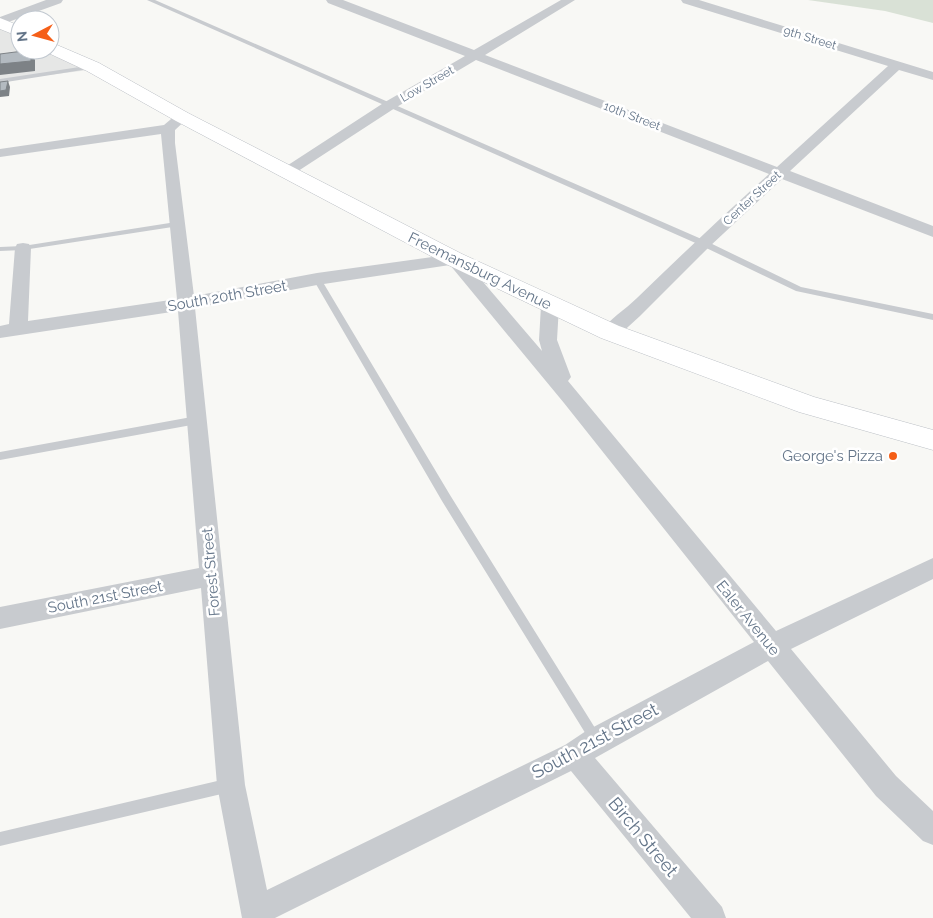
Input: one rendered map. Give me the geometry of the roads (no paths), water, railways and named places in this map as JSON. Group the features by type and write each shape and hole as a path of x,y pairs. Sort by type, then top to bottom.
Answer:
{"main road":[{"name":"Freemansburg Avenue","path":"60,52 93,67 175,123 287,172 454,259 550,306 610,332 808,405 933,440"}],"street":[{"path":"0,22 56,0"},
{"name":"10th Street","path":"332,0 933,232"},
{"name":"Low Street","path":"287,172 390,105 569,0"},
{"name":"9th Street","path":"687,0 933,76"},
{"name":"Center Street","path":"610,332 656,291 703,243 897,65"},
{"path":"0,153 175,123"},
{"name":"Forest Street","path":"175,123 168,143 186,304 231,785 256,914"},
{"path":"18,330 23,248"},
{"name":"South 20th Street","path":"0,332 186,304 317,279 454,259"},
{"name":"Ealer Avenue","path":"454,259 571,398 886,786 933,831"},
{"name":"Ealer Avenue","path":"550,306 548,340 557,369 571,398"},
{"name":"South 21st Street","path":"256,914 585,748 771,646 930,573"},
{"name":"South 21st Street","path":"0,618 211,576"},
{"name":"Birch Street","path":"585,748 710,918"}],"lane":[{"path":"150,0 703,243 799,289 933,317"},
{"path":"0,81 93,67"},
{"path":"0,249 23,248 176,224"},
{"path":"317,279 446,498 585,748"},
{"path":"0,456 197,420"},
{"path":"0,839 231,785"}],"place":[{"name":"George's Pizza","path":"893,456"}]}
